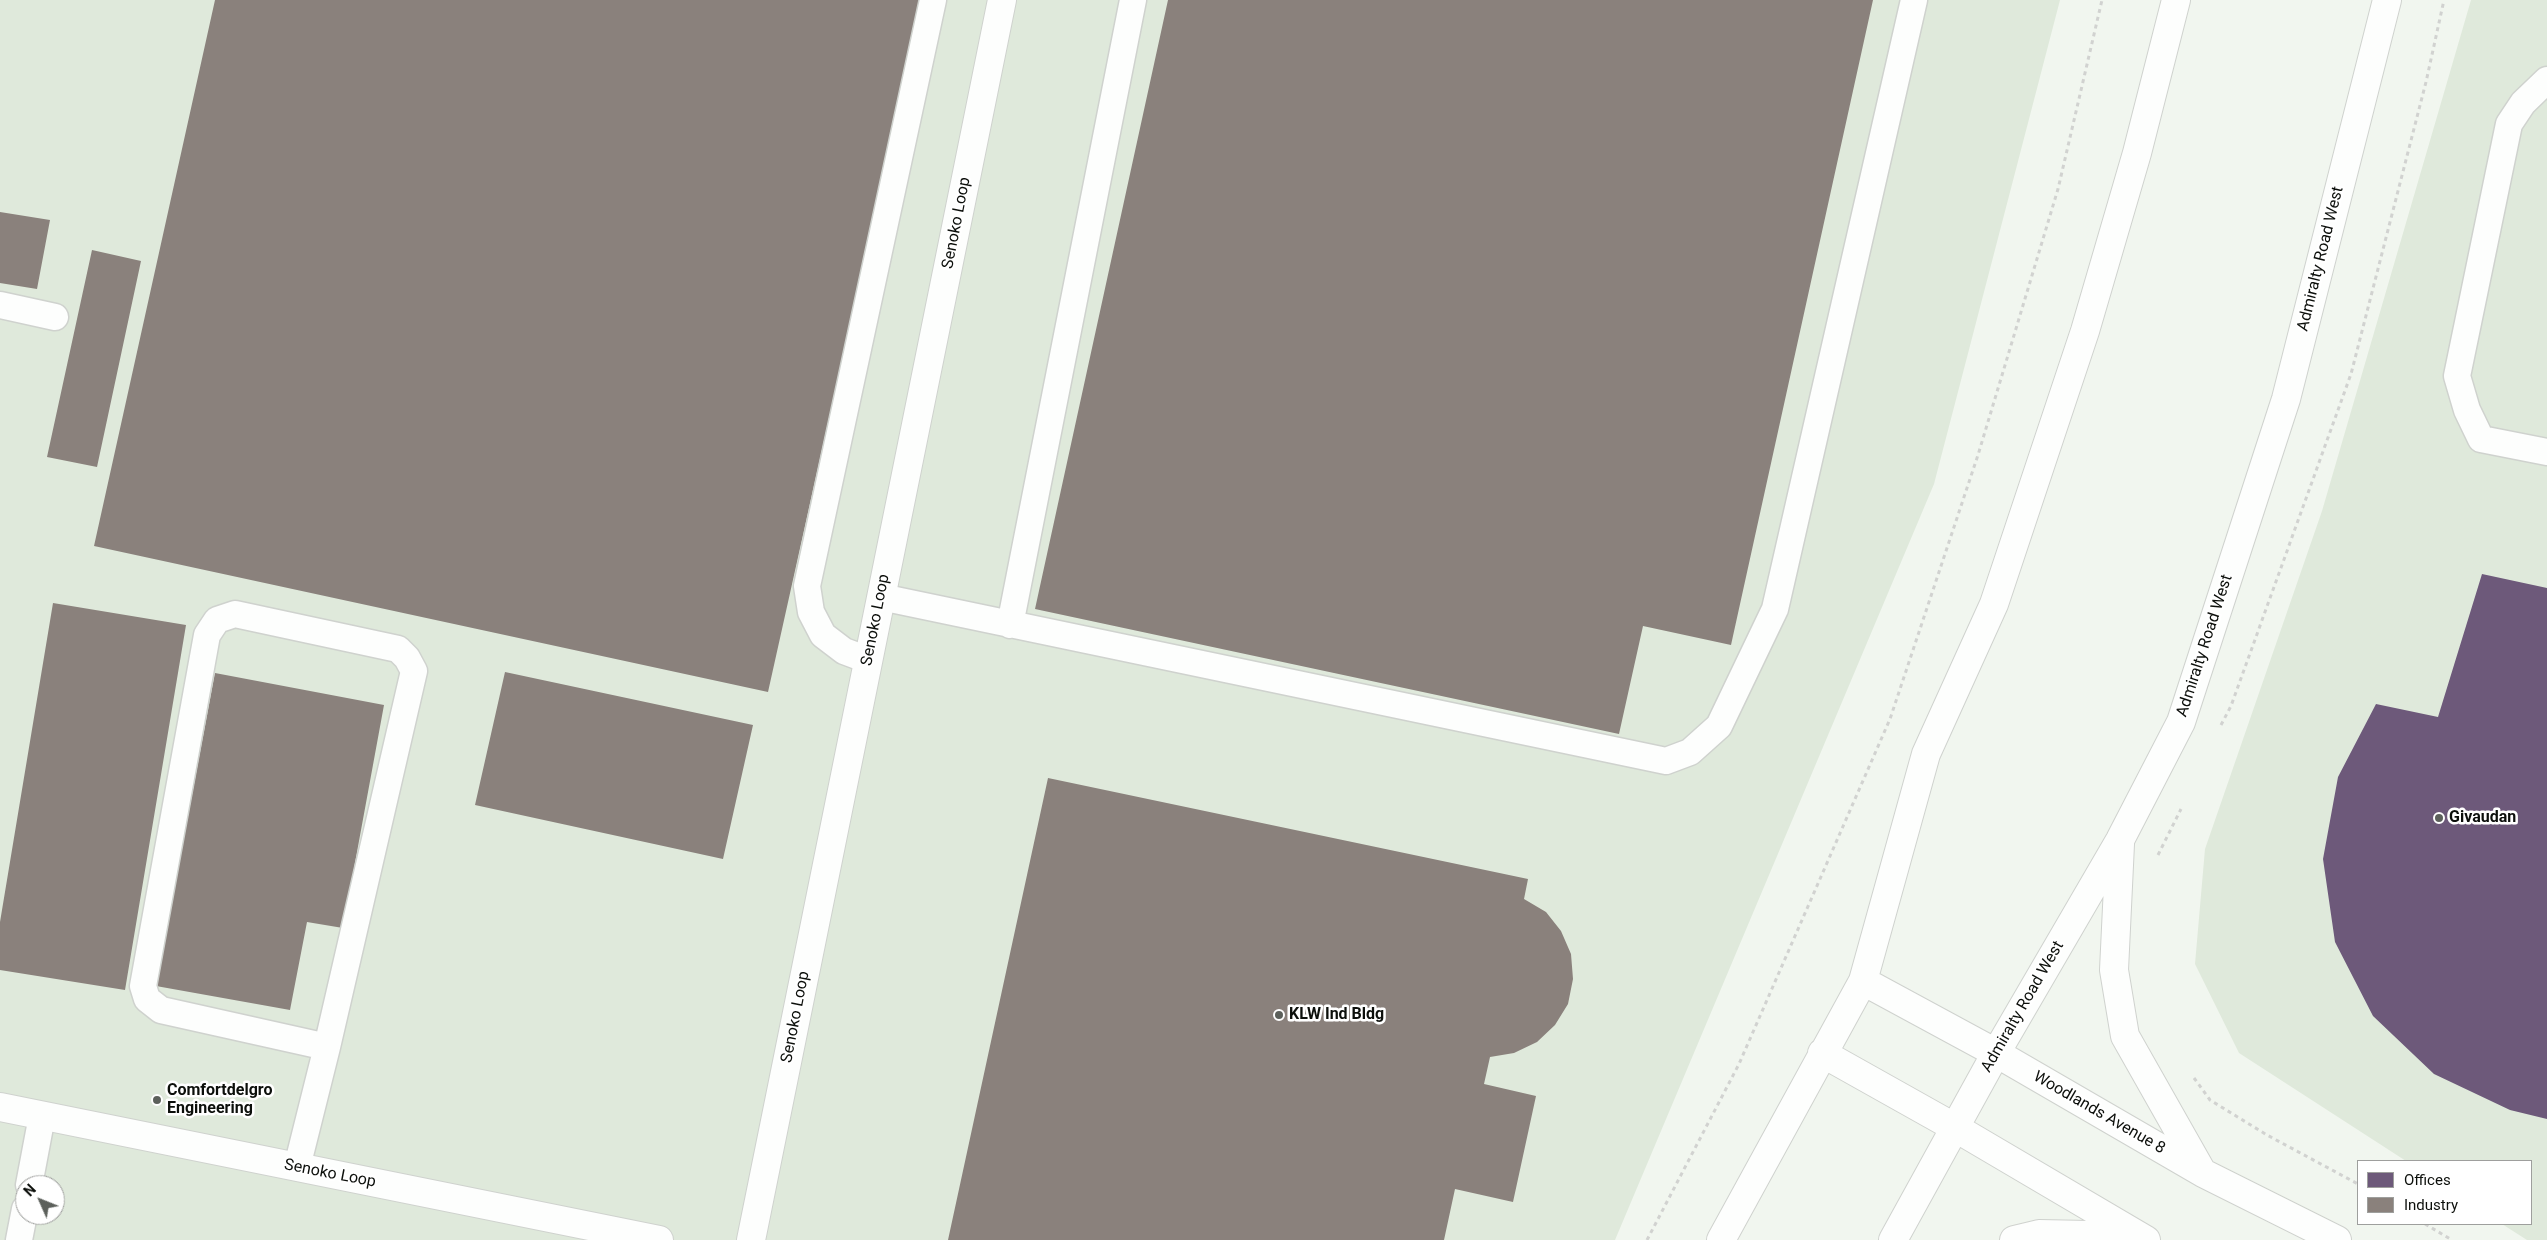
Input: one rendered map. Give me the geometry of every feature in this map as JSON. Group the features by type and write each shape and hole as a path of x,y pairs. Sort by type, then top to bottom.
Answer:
{"main road":[{"name":"Senoko Loop","path":"751,1240 1002,0"},
{"path":"1720,1240 1863,981 1926,754 1994,604 2085,330 2137,153 2176,0"},
{"name":"Admiralty Road West","path":"1894,1240 1936,1166 1954,1127 2120,840 2181,722 2286,399 2387,0"},
{"path":"2120,840 2114,970 2125,1036 2202,1174"},
{"name":"Woodlands Avenue 8","path":"1863,981 1996,1053 2202,1174 2337,1240"},
{"path":"1822,1053 1954,1127 2143,1238"},
{"name":"Senoko Loop","path":"0,1107 660,1240"},
{"path":"2014,1240 2039,1234 2143,1238"}],"lane":[{"path":"868,660 844,651 824,635 811,612 807,586 934,0"},
{"path":"1010,625 1133,0"},
{"path":"881,597 1666,761 1690,752 1719,726 1775,609 1914,0"},
{"path":"2547,80 2523,103 2509,124 2457,376 2467,410 2482,439 2547,452"},
{"path":"0,305 55,317"},
{"path":"297,1167 327,1047 414,671 407,658 398,649 234,614 217,620 207,635 142,986 147,999 161,1010 327,1047"},
{"path":"31,1175 42,1116"},
{"path":"19,1240 22,1225"}],"path":[{"path":"1648,1240 1739,1064 1890,719 1978,455 2058,189 2102,0"},
{"path":"2218,732 2231,706 2351,374 2426,82 2444,0"},
{"path":"2155,863 2184,802"},
{"path":"2188,1070 2210,1100 2267,1135 2357,1183"},
{"path":"2427,1225 2452,1240"}],"shaded area":[{"path":"0,0 2060,0 1934,484 1615,1240 0,1240"},
{"path":"2471,0 2547,0 2547,1240 2527,1240 2504,1225 2532,1225 2532,1160 2404,1160 2239,1053 2195,964 2205,849 2322,511"}],"building: Offices":[{"name":"Givaudan","path":"2482,574 2547,588 2547,1119 2510,1110 2434,1074 2373,1016 2335,942 2323,859 2338,777 2376,704 2438,717"}],"building: Industry":[{"path":"215,0 922,0 768,692 94,546"},
{"path":"1168,0 1873,0 1731,645 1643,626 1619,734 1035,609"},
{"path":"0,212 50,220 37,289 0,283"},
{"path":"92,250 141,261 97,467 47,457"},
{"path":"53,603 186,625 125,990 0,970 0,922"},
{"path":"505,672 753,725 723,859 475,805"},
{"path":"215,673 384,705 343,928 307,922 290,1010 156,986"},
{"name":"KLW Ind Bldg","path":"1048,778 1528,879 1524,899 1546,912 1561,931 1571,954 1573,979 1568,1004 1555,1025 1537,1042 1514,1053 1490,1057 1484,1084 1536,1096 1513,1202 1455,1189 1444,1240 948,1240"}],"place":[{"name":"Givaudan","path":"2439,818"},
{"name":"KLW Ind Bldg","path":"1279,1015"},
{"name":"Comfortdelgro Engineering","path":"157,1100"}]}
